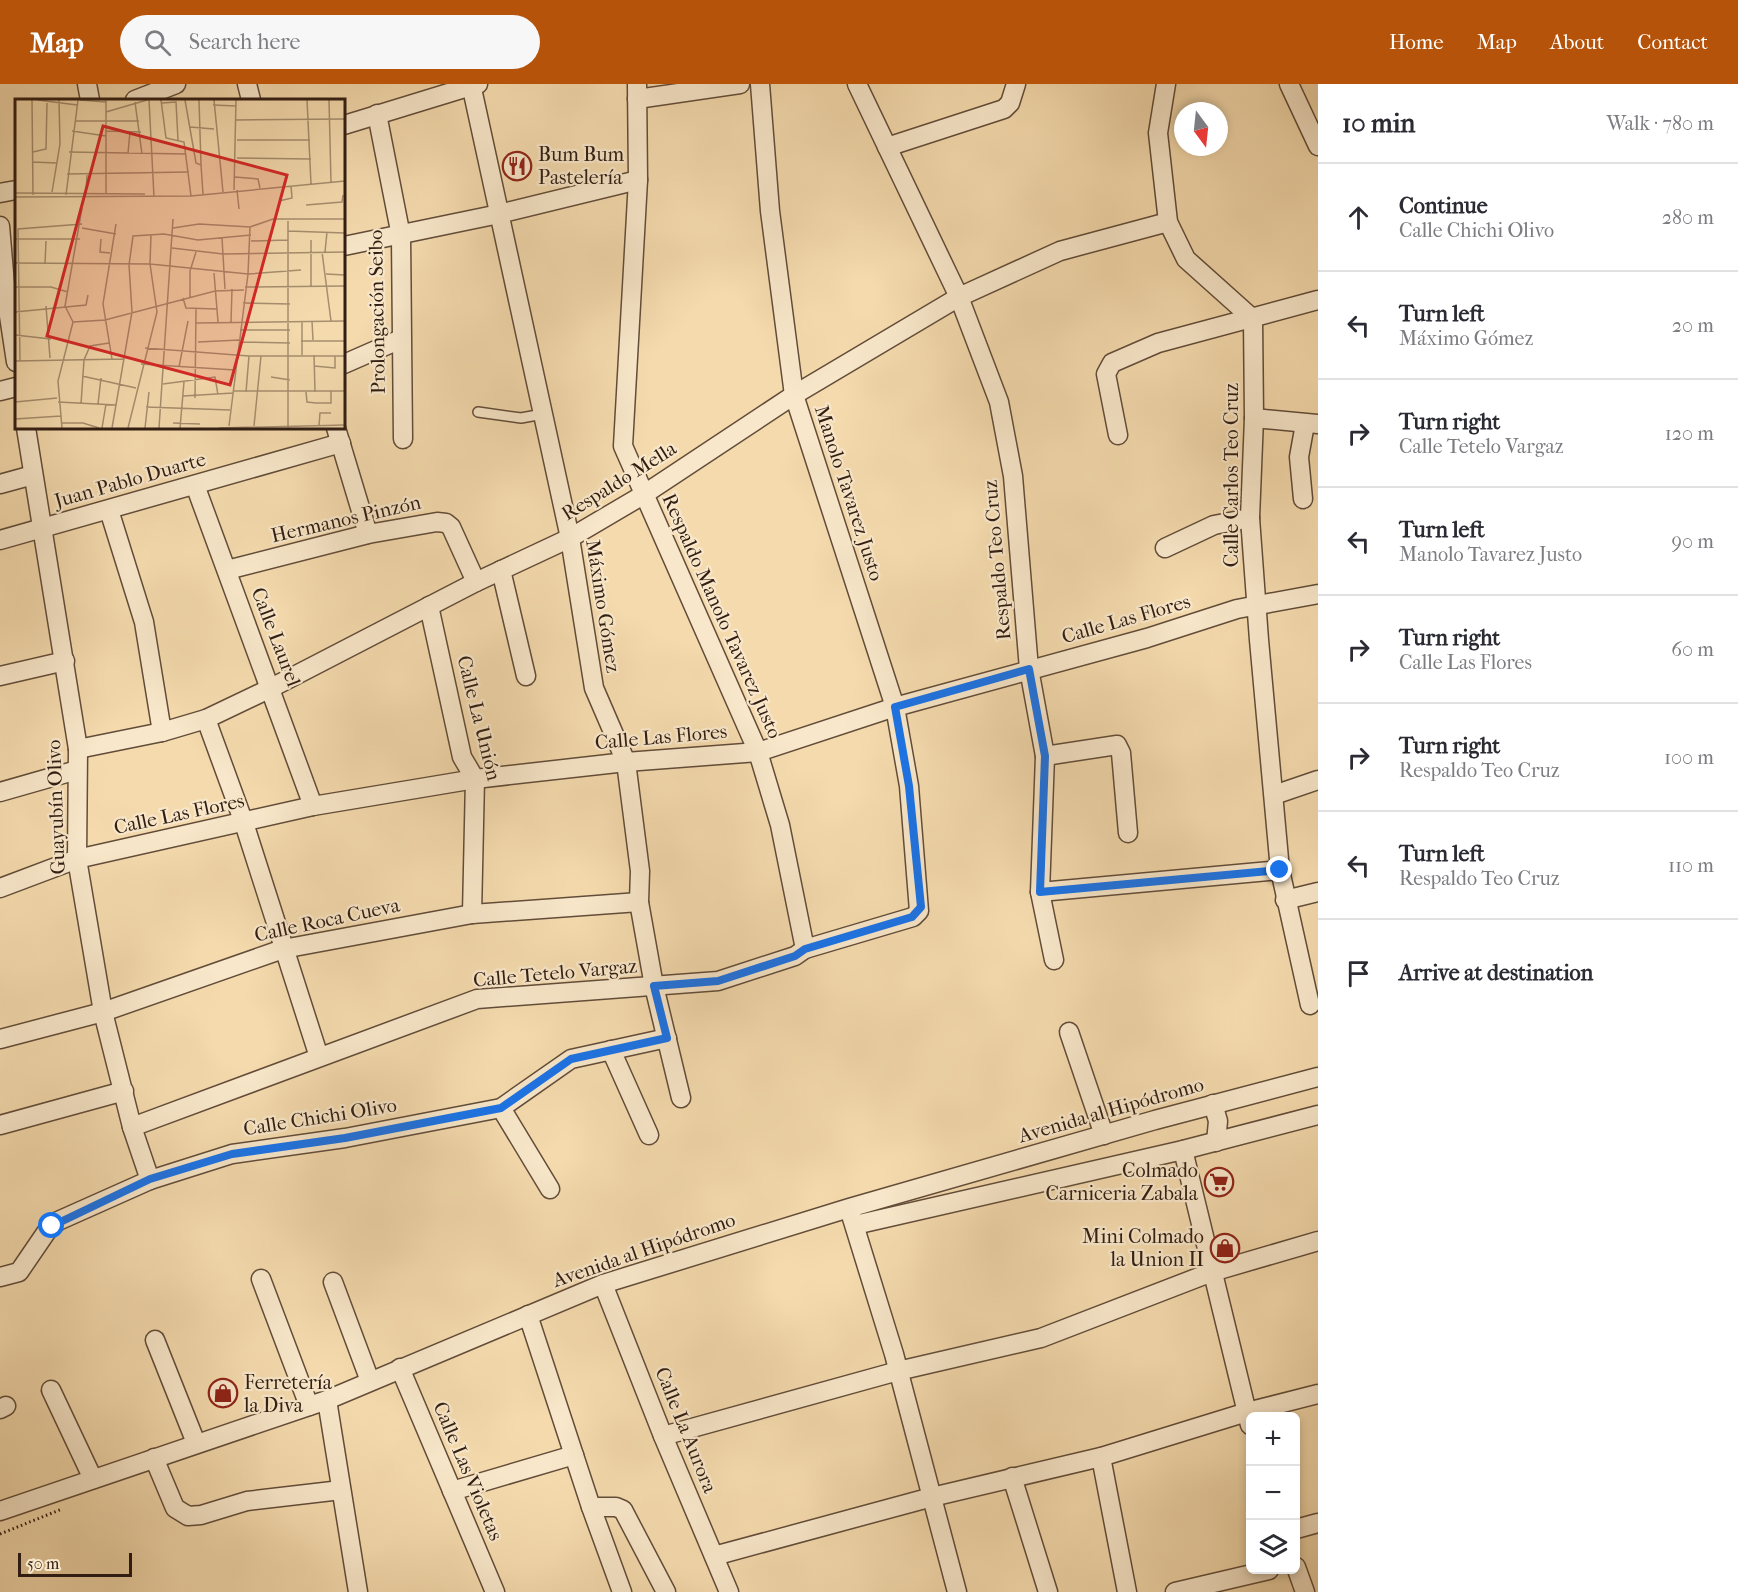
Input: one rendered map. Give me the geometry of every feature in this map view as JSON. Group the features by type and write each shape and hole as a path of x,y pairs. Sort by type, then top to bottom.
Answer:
{"street":[{"path":"87,84 90,99"},
{"path":"138,99 176,84"},
{"path":"247,84 251,99"},
{"path":"637,91 740,84"},
{"name":"Manolo Tavarez Justo","path":"760,84 770,212 794,395 895,707 909,786 919,911"},
{"name":"Respaldo Teo Cruz","path":"857,84 959,297 999,402 1013,476 1029,669 1045,756 1040,892 1054,960"},
{"path":"887,147 1004,109 1010,104 1016,84"},
{"path":"1166,84 1158,133 1168,222 1185,259 1253,319"},
{"path":"1289,84 1318,146"},
{"path":"345,125 474,85"},
{"name":"Máximo Gómez","path":"474,85 499,214 570,538 594,688 626,762 640,871 639,902 654,986 681,1098"},
{"name":"Respaldo Manolo Tavarez Justo","path":"637,91 638,180 623,446 758,752 780,825 805,949"},
{"name":"Prolongación Seibo","path":"377,114 401,236 403,439"},
{"path":"345,246 499,214 638,180"},
{"path":"0,193 15,190"},
{"name":"Respaldo Mella","path":"78,749 162,732 206,719 271,688 476,582 570,538 643,495 794,395 959,297 1060,251 1168,222"},
{"path":"0,226 15,354"},
{"path":"1119,435 1106,374 1112,363 1158,343 1318,300"},
{"name":"Calle Carlos Teo Cruz","path":"1253,319 1254,418 1250,518 1257,608 1280,870 1310,1005"},
{"path":"345,364 401,339"},
{"path":"0,391 15,387"},
{"path":"1254,418 1312,424 1299,457 1304,499"},
{"name":"Guayubín Olivo","path":"26,429 78,749 77,859 103,1012 132,1127 150,1179"},
{"path":"339,435 368,534"},
{"name":"Juan Pablo Duarte","path":"0,540 195,485 339,435"},
{"path":"0,484 33,475"},
{"name":"Calle Laurel","path":"195,485 313,807"},
{"path":"108,510 144,622 162,732"},
{"path":"1165,548 1214,525 1250,518"},
{"name":"Hermanos Pinzón","path":"226,570 368,534 437,522 446,523 476,582"},
{"path":"501,570 526,676"},
{"name":"Calle Las Flores","path":"0,888 77,859 313,807 475,779 626,762 758,752 895,707 1147,638 1238,609 1257,608 1318,594"},
{"name":"Calle La Unión","path":"429,606 462,757 475,779 472,914"},
{"path":"0,676 65,661"},
{"path":"206,719 243,823 320,1057"},
{"path":"1045,756 1117,745 1121,753 1128,833"},
{"path":"0,792 77,770"},
{"path":"1274,795 1318,780"},
{"path":"1040,892 1280,870"},
{"path":"1285,900 1318,892"},
{"name":"Calle Roca Cueva","path":"0,1039 103,1012 283,949 472,914 639,902"},
{"name":"Calle Tetelo Vargaz","path":"132,1127 477,999 718,981 795,956 805,949 912,917 919,911"},
{"path":"1069,1032 1104,1135"},
{"name":"Calle Chichi Olivo","path":"0,1277 12,1275 25,1266 47,1231 58,1221 150,1179 232,1154 345,1138 501,1108 571,1059 667,1038"},
{"path":"612,1050 649,1135"},
{"name":"Avenida al Hipódromo","path":"0,1511 318,1403 603,1284 852,1216 1104,1135 1318,1077"},
{"path":"0,1125 123,1091"},
{"path":"1213,1104 1218,1121 1216,1142"},
{"path":"501,1108 550,1189"},
{"path":"957,1592 898,1371 852,1216 1183,1150 1318,1115"},
{"path":"1183,1150 1247,1412"},
{"path":"663,1437 898,1371 1041,1338 1212,1272 1318,1241"},
{"path":"261,1279 318,1403 341,1490 358,1592"},
{"path":"333,1282 370,1381"},
{"name":"Calle La Aurora","path":"603,1284 663,1437 729,1592"},
{"path":"528,1315 591,1507 622,1592"},
{"path":"155,1340 196,1443"},
{"name":"Calle Las Violetas","path":"400,1368 495,1592"},
{"path":"51,1390 93,1479"},
{"path":"1266,1412 1318,1394"},
{"path":"714,1556 932,1497 1101,1458 1246,1419"},
{"path":"452,1491 574,1455"},
{"path":"154,1458 175,1508 188,1516 247,1501 341,1490"},
{"path":"1101,1458 1127,1592"},
{"path":"1011,1477 1048,1592"},
{"path":"591,1507 623,1510 666,1592"},
{"path":"1300,1528 1318,1523"},
{"path":"1175,1592 1249,1574"},
{"path":"1299,1574 1305,1592"}],"lane":[{"path":"478,412 521,418 543,414"}],"place":[{"name":"Bum Bum Pastelería","path":"517,166"},
{"name":"Colmado Carniceria Zabala","path":"1219,1182"},
{"name":"Mini Colmado la Union II","path":"1225,1248"},
{"name":"Ferretería la Diva","path":"223,1393"}],"route":[{"path":"52,1226 58,1221 150,1179 232,1154 345,1138 501,1108 571,1059 667,1038 654,986 718,981 795,956 805,949 912,917 921,907 909,786 895,707 1029,669 1045,756 1040,892 1280,870"}]}
